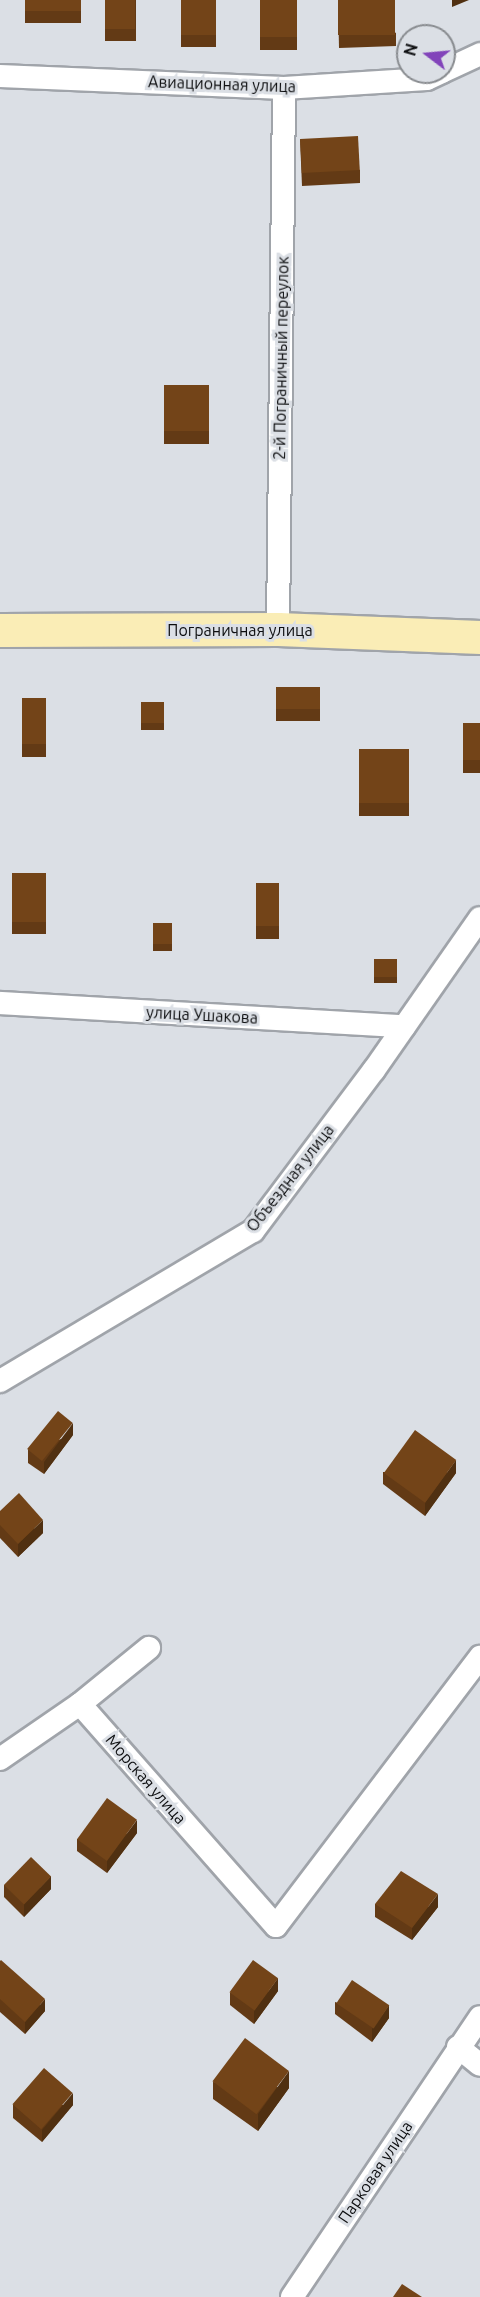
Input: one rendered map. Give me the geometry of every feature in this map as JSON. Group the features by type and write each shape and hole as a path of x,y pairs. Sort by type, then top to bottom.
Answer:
{"street":[{"name":"Авиационная улица","path":"456,66 480,54"},
{"name":"Авиационная улица","path":"0,76 284,88 396,81"},
{"name":"2-й Пограничный переулок","path":"278,629 284,88"},
{"name":"Пограничная улица","path":"0,630 278,629 480,637"},
{"name":"Объездная улица","path":"0,1381 253,1231 404,1026 480,918"},
{"name":"улица Ушакова","path":"0,1003 404,1026"},
{"path":"0,1759 80,1704 149,1648"},
{"name":"Морская улица","path":"80,1704 276,1926 480,1657"},
{"name":"Парковая улица","path":"291,2297 480,2017"},
{"path":"458,2047 480,2066"}],"building":[{"path":"25,0 81,0 81,11 25,11"},
{"path":"105,0 135,0 135,29 105,29"},
{"path":"181,0 216,0 216,35 181,35"},
{"path":"260,0 297,0 297,37 260,37"},
{"path":"338,0 395,0 395,35 338,35"},
{"path":"358,136 360,170 302,173 300,139"},
{"path":"164,385 209,385 209,431 164,431"},
{"path":"276,687 320,687 320,709 276,709"},
{"path":"22,698 46,698 46,744 22,744"},
{"path":"141,702 164,702 164,723 141,723"},
{"path":"463,723 480,723 480,760 463,760"},
{"path":"359,749 409,749 409,803 359,803"},
{"path":"12,873 46,873 46,922 12,922"},
{"path":"256,883 279,883 279,926 256,926"},
{"path":"153,923 172,923 172,944 153,944"},
{"path":"374,959 397,959 397,977 374,977"},
{"path":"58,1411 73,1423 42,1461 27,1449"},
{"path":"415,1430 456,1460 425,1503 384,1473"},
{"path":"19,1493 43,1520 18,1544 0,1525 0,1511"},
{"path":"107,1798 137,1820 107,1861 77,1839"},
{"path":"31,1857 51,1876 24,1905 4,1885"},
{"path":"401,1871 438,1894 412,1928 375,1904"},
{"path":"1,1960 45,1999 25,2022 0,1999"},
{"path":"253,1960 278,1978 255,2011 229,1992"},
{"path":"352,1980 389,2005 374,2028 336,2003"},
{"path":"245,2038 289,2071 256,2114 213,2081"},
{"path":"44,2068 73,2093 41,2129 13,2104"},
{"path":"402,2284 422,2297 393,2297"}]}
